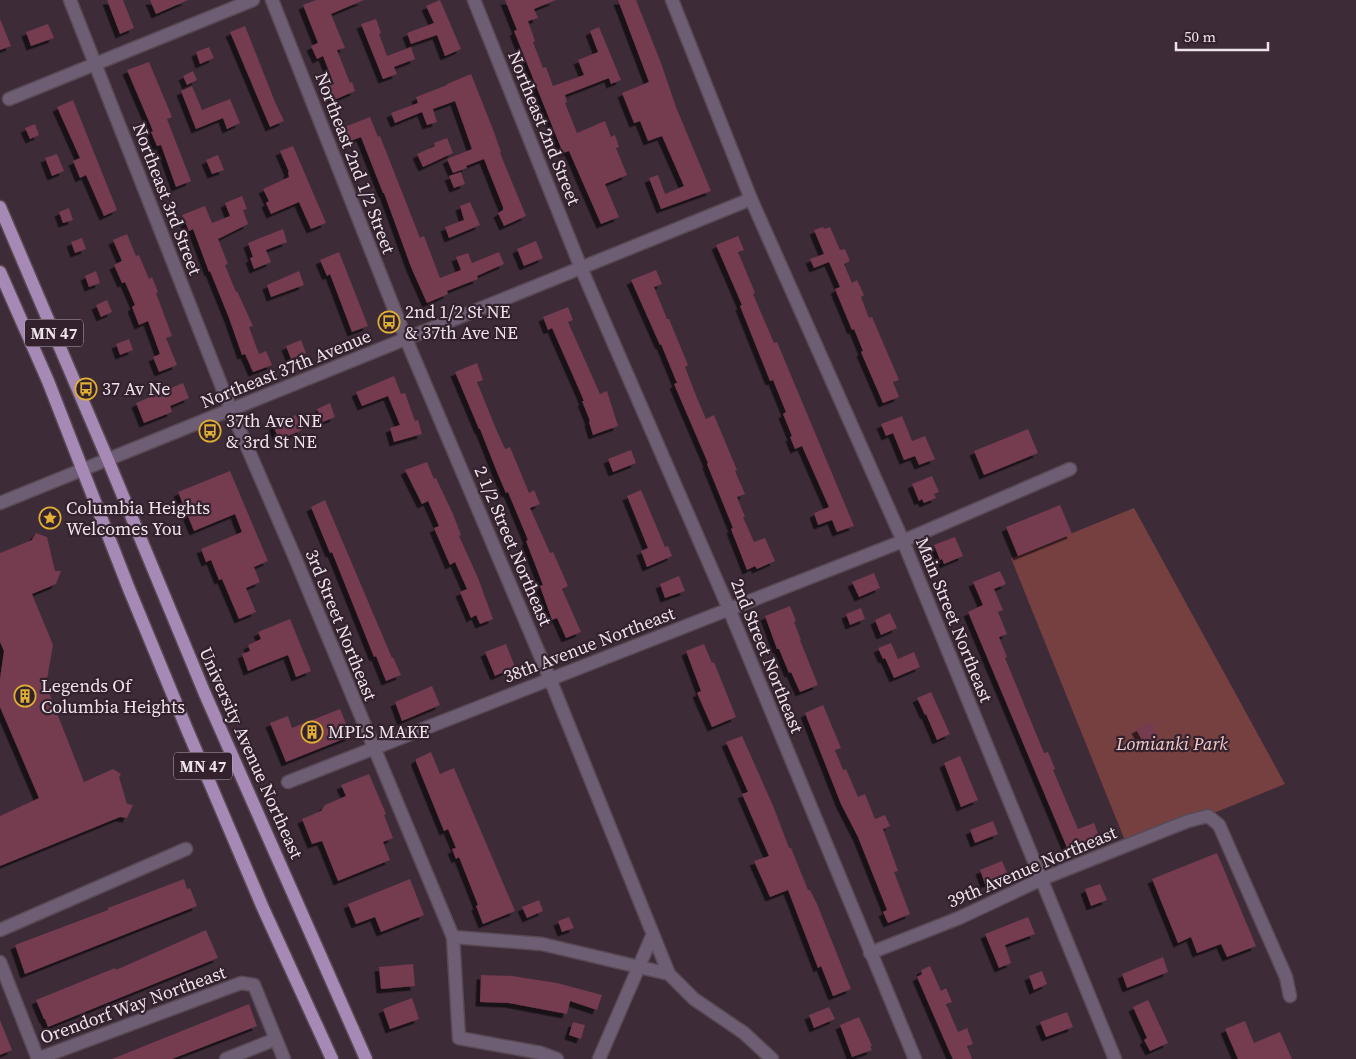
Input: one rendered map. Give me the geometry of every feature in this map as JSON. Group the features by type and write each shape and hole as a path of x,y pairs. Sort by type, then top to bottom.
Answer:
{"main road":[{"name":"MN 47","path":"0,206 108,460"},
{"name":"MN 47","path":"0,272 48,381 129,589 194,745 263,908 332,1059"},
{"name":"University Avenue Northeast","path":"108,460 204,694 366,1059"}],"street":[{"name":"Northeast 3rd Street","path":"70,0 231,410"},
{"path":"9,99 253,0"},
{"name":"Northeast 2nd 1/2 Street","path":"272,0 406,339"},
{"name":"Northeast 2nd Street","path":"474,0 581,268"},
{"name":"Main Street Northeast","path":"672,0 751,199 903,541 1116,1059"},
{"name":"Northeast 37th Avenue","path":"0,503 751,199"},
{"name":"2nd Street Northeast","path":"581,268 729,609 915,1059"},
{"name":"2 1/2 Street Northeast","path":"406,339 550,679 669,974"},
{"name":"3rd Street Northeast","path":"231,410 293,553 453,937 459,1038 541,1053 557,1059"},
{"name":"38th Avenue Northeast","path":"288,782 903,541 1070,470"},
{"name":"39th Avenue Northeast","path":"870,953 960,918 1042,879 1188,821 1208,816 1220,825 1286,977 1290,996"},
{"path":"0,930 186,849"},
{"path":"599,1059 653,934"},
{"path":"453,937 542,944 669,974 694,999 744,1033 772,1059"},
{"path":"0,962 37,1059"},
{"name":"Orendorf Way Northeast","path":"37,1059 241,983 254,985 276,1039"},
{"path":"226,1059 276,1039 284,1059"}],"green space":[{"name":"Lomianki Park","path":"1134,508 1285,784 1128,848 1011,558"}],"building":[{"path":"107,0 123,0 134,28 120,34"},
{"path":"150,0 188,0 156,14"},
{"path":"316,0 364,0 331,14 345,48 337,50 355,91 334,100 328,86 334,84 323,56 317,59 311,46 318,43 303,5"},
{"path":"440,0 461,49 445,56 437,35 411,44 407,33 434,23 426,6"},
{"path":"505,0 556,0 534,9 538,18 528,21 535,41 533,42 543,68 546,67 553,86 584,75 578,60 598,52 590,31 599,27 621,80 611,84 609,78 565,95 567,102 565,103 577,133 605,121 611,137 615,135 619,147 616,148 627,175 605,184 619,217 601,224 569,151 563,153 514,31 517,30"},
{"path":"618,0 636,0 676,107 711,191 661,209 649,178 658,175 665,194 684,186 662,136 648,141 640,121 634,123 622,93 649,82"},
{"path":"0,19 11,46 0,50"},
{"path":"376,19 387,56 411,47 415,59 394,67 397,74 383,79 361,24"},
{"path":"48,24 54,38 31,46 26,32"},
{"path":"245,26 284,121 270,127 230,32"},
{"path":"209,47 214,58 200,64 196,52"},
{"path":"149,62 172,117 167,119 191,181 176,187 161,145 157,146 151,132 153,131 127,70"},
{"path":"193,71 197,80 187,85 183,76"},
{"path":"471,74 526,216 504,226 498,213 503,210 503,207 484,159 453,173 447,159 472,149 455,101 433,109 437,122 427,125 422,112 395,123 391,113 418,103 416,97"},
{"path":"192,86 202,110 230,99 240,123 227,129 223,118 196,129 181,91"},
{"path":"73,100 117,210 104,216 86,175 80,178 73,161 80,158 57,107"},
{"path":"370,117 378,137 380,136 420,238 424,236 440,278 461,270 456,257 468,253 472,263 499,252 504,264 477,276 478,279 447,291 448,294 427,303 411,267 361,137 348,142 342,128"},
{"path":"35,124 39,135 30,139 25,128"},
{"path":"447,138 453,153 423,167 417,154 435,146 434,143"},
{"path":"293,146 326,223 311,229 299,202 271,214 266,203 269,201 263,189 289,177 289,172 280,151"},
{"path":"57,154 64,171 52,176 45,158"},
{"path":"218,155 224,170 212,174 206,160"},
{"path":"461,172 465,184 454,188 449,176"},
{"path":"242,196 247,209 243,210 248,224 218,239 228,264 225,265 253,326 249,327 259,354 266,351 272,365 253,372 245,354 242,355 193,229 189,231 182,215 205,206 212,223 230,216 225,203"},
{"path":"470,202 480,225 449,238 445,227 464,220 460,206"},
{"path":"69,208 73,220 63,223 59,212"},
{"path":"823,227 824,229 830,227 840,250 845,249 850,261 844,264 852,283 857,280 864,295 861,297 869,318 872,317 899,380 893,382 899,397 883,403 861,352 863,351 854,329 852,330 835,289 840,287 829,262 814,268 810,259 824,254 814,230"},
{"path":"283,229 287,242 266,250 271,262 254,269 250,258 253,257 248,243"},
{"path":"127,234 136,256 139,255 149,279 152,277 172,336 166,338 177,365 159,372 153,357 160,354 148,321 139,325 132,307 135,305 125,282 122,283 114,265 122,261 113,240"},
{"path":"738,236 744,250 738,252 755,293 753,294 774,343 777,342 854,526 837,532 832,520 818,525 814,513 829,507 802,446 795,449 783,414 786,412 773,380 770,381 740,306 742,305 716,245"},
{"path":"82,238 86,249 75,253 71,242"},
{"path":"536,241 543,258 524,266 517,249"},
{"path":"339,252 368,326 352,332 330,274 327,276 320,260"},
{"path":"656,270 662,284 654,287 688,365 685,367 697,398 706,419 714,415 737,470 735,471 745,494 737,497 745,517 743,517 754,542 765,538 775,561 757,569 755,566 747,570 708,463 674,384 677,383 631,280"},
{"path":"96,271 100,283 89,287 85,276"},
{"path":"299,271 304,285 271,297 267,285"},
{"path":"107,300 112,312 101,317 96,305"},
{"path":"568,307 573,320 568,322 600,394 607,391 618,426 593,435 582,401 584,401 552,328 548,330 543,317"},
{"path":"129,339 133,350 120,355 116,344"},
{"path":"301,340 306,353 291,359 286,346"},
{"path":"477,363 483,380 477,382 496,429 505,449 510,447 529,493 534,490 540,504 530,508 550,553 553,552 568,586 562,589 581,632 566,638 557,618 552,620 540,586 543,585 526,541 528,540 455,372"},
{"path":"394,376 401,394 405,393 415,421 418,420 422,434 394,442 390,428 400,425 388,396 362,406 356,392"},
{"path":"183,383 189,398 170,406 172,412 144,423 136,403"},
{"path":"330,403 335,417 323,422 317,409"},
{"path":"296,415 302,430 279,440 273,425"},
{"path":"902,416 912,441 925,436 935,459 919,465 915,456 904,460 893,433 886,436 881,424"},
{"path":"1028,429 1038,453 984,475 974,451"},
{"path":"631,450 636,463 613,472 608,459"},
{"path":"427,462 453,514 461,535 459,536 478,578 493,619 480,624 476,615 471,618 460,592 467,589 455,562 450,565 434,528 439,526 428,501 422,504 405,470"},
{"path":"230,471 268,561 254,567 260,582 246,588 256,612 239,619 222,579 219,580 211,560 206,562 201,549 242,532 235,514 194,531 178,492"},
{"path":"932,476 939,492 934,494 936,498 924,503 922,499 919,501 912,484"},
{"path":"641,490 665,547 668,546 672,556 647,567 641,551 648,548 627,496"},
{"path":"325,500 401,675 386,681 376,656 374,657 332,552 330,553 311,507"},
{"path":"1060,505 1072,534 1018,556 1006,527"},
{"name":"Legends Of Columbia Heights","path":"36,533 47,537 55,571 61,571 56,584 32,594 53,645 46,685 84,782 113,769 121,774 119,777 127,804 133,805 127,818 120,817 0,866 0,816 39,798 0,707 0,679 4,651 0,642 0,553 32,540"},
{"path":"955,537 963,556 944,564 942,559 940,560 934,545"},
{"path":"1000,571 1006,584 994,589 1003,610 998,612 1007,634 999,637 1007,657 1005,658 1044,753 1048,752 1055,769 1053,770 1078,829 1094,823 1099,836 1068,850 968,612 983,605 973,582"},
{"path":"874,573 880,588 859,597 852,582"},
{"path":"679,576 685,591 665,598 660,584"},
{"path":"790,606 796,621 794,622 800,640 818,685 800,692 791,672 789,673 779,649 777,649 765,616"},
{"path":"861,608 865,619 850,625 846,614"},
{"path":"890,613 897,628 881,635 875,620"},
{"path":"290,619 311,671 296,677 288,655 248,671 242,654 250,651 248,645 261,639 258,632"},
{"path":"891,643 898,659 914,652 920,667 894,678 878,648"},
{"path":"506,644 515,667 495,676 485,652"},
{"path":"704,644 712,663 714,662 736,717 712,727 697,693 701,691 686,651"},
{"path":"432,686 440,705 402,721 395,702"},
{"path":"931,692 950,734 937,740 917,698"},
{"path":"823,705 841,748 835,750 843,770 846,769 858,797 865,794 875,819 885,815 890,826 883,829 898,871 894,872 910,914 888,923 883,912 887,910 858,837 841,804 805,713"},
{"name":"MPLS MAKE","path":"340,709 351,736 286,762 270,723 288,716 292,728"},
{"path":"1152,722 1159,738 1144,744 1136,729"},
{"path":"742,736 774,808 789,848 791,848 808,890 810,890 817,904 851,989 833,996 821,966 818,968 788,890 770,897 754,861 769,856 742,794 748,792 726,742"},
{"path":"431,752 440,774 454,768 515,911 483,924 476,906 478,905 459,857 456,859 452,849 456,848 448,829 444,831 416,762 416,759"},
{"path":"960,756 978,800 961,807 944,763"},
{"path":"369,774 386,814 384,815 393,838 383,842 390,860 338,881 322,841 312,844 302,819 321,811 325,805 346,796 341,785"},
{"path":"993,821 998,834 975,843 970,830"},
{"path":"1217,853 1256,946 1227,957 1221,944 1197,953 1191,937 1178,943 1152,879"},
{"path":"1002,861 1008,875 985,884 980,870"},
{"path":"184,879 187,889 190,888 197,906 25,974 15,945"},
{"path":"410,879 424,915 381,932 375,917 356,924 348,904"},
{"path":"1100,884 1107,900 1091,906 1085,889"},
{"path":"539,900 543,911 527,918 522,907"},
{"path":"569,917 574,928 562,932 558,921"},
{"path":"1028,917 1035,934 1005,945 1011,963 999,968 985,934"},
{"path":"206,930 218,958 48,1027 36,1000 115,968 116,970"},
{"path":"1163,957 1168,972 1127,988 1122,974"},
{"path":"413,964 415,986 381,989 379,967"},
{"path":"930,966 941,991 946,988 952,1002 946,1004 958,1032 967,1028 973,1044 967,1046 972,1059 953,1059 950,1053 917,977 922,974 921,970"},
{"path":"1042,971 1047,984 1034,990 1029,976"},
{"path":"481,975 512,976 557,983 602,995 597,1010 570,1001 567,1014 509,1003 480,1002"},
{"path":"412,998 419,1019 390,1029 383,1009"},
{"path":"1148,1000 1168,1043 1150,1051 1144,1040 1147,1038 1133,1007"},
{"path":"249,1004 257,1026 172,1059 112,1059"},
{"path":"829,1007 835,1019 814,1028 809,1015"},
{"path":"1067,1012 1073,1027 1046,1037 1040,1022"},
{"path":"859,1017 872,1050 852,1057 840,1025"},
{"path":"0,1020 12,1050 0,1055"},
{"path":"1245,1021 1254,1043 1280,1032 1292,1059 1238,1059 1225,1029"},
{"path":"573,1022 585,1025 581,1039 569,1035"}],"place":[{"name":"2nd 1/2 St NE & 37th Ave NE","path":"389,322"},
{"name":"37 Av Ne","path":"86,389"},
{"name":"37th Ave NE & 3rd St NE","path":"210,431"},
{"name":"Columbia Heights Welcomes You","path":"50,518"},
{"name":"Legends Of Columbia Heights","path":"25,696"},
{"name":"MPLS MAKE","path":"312,732"}]}
